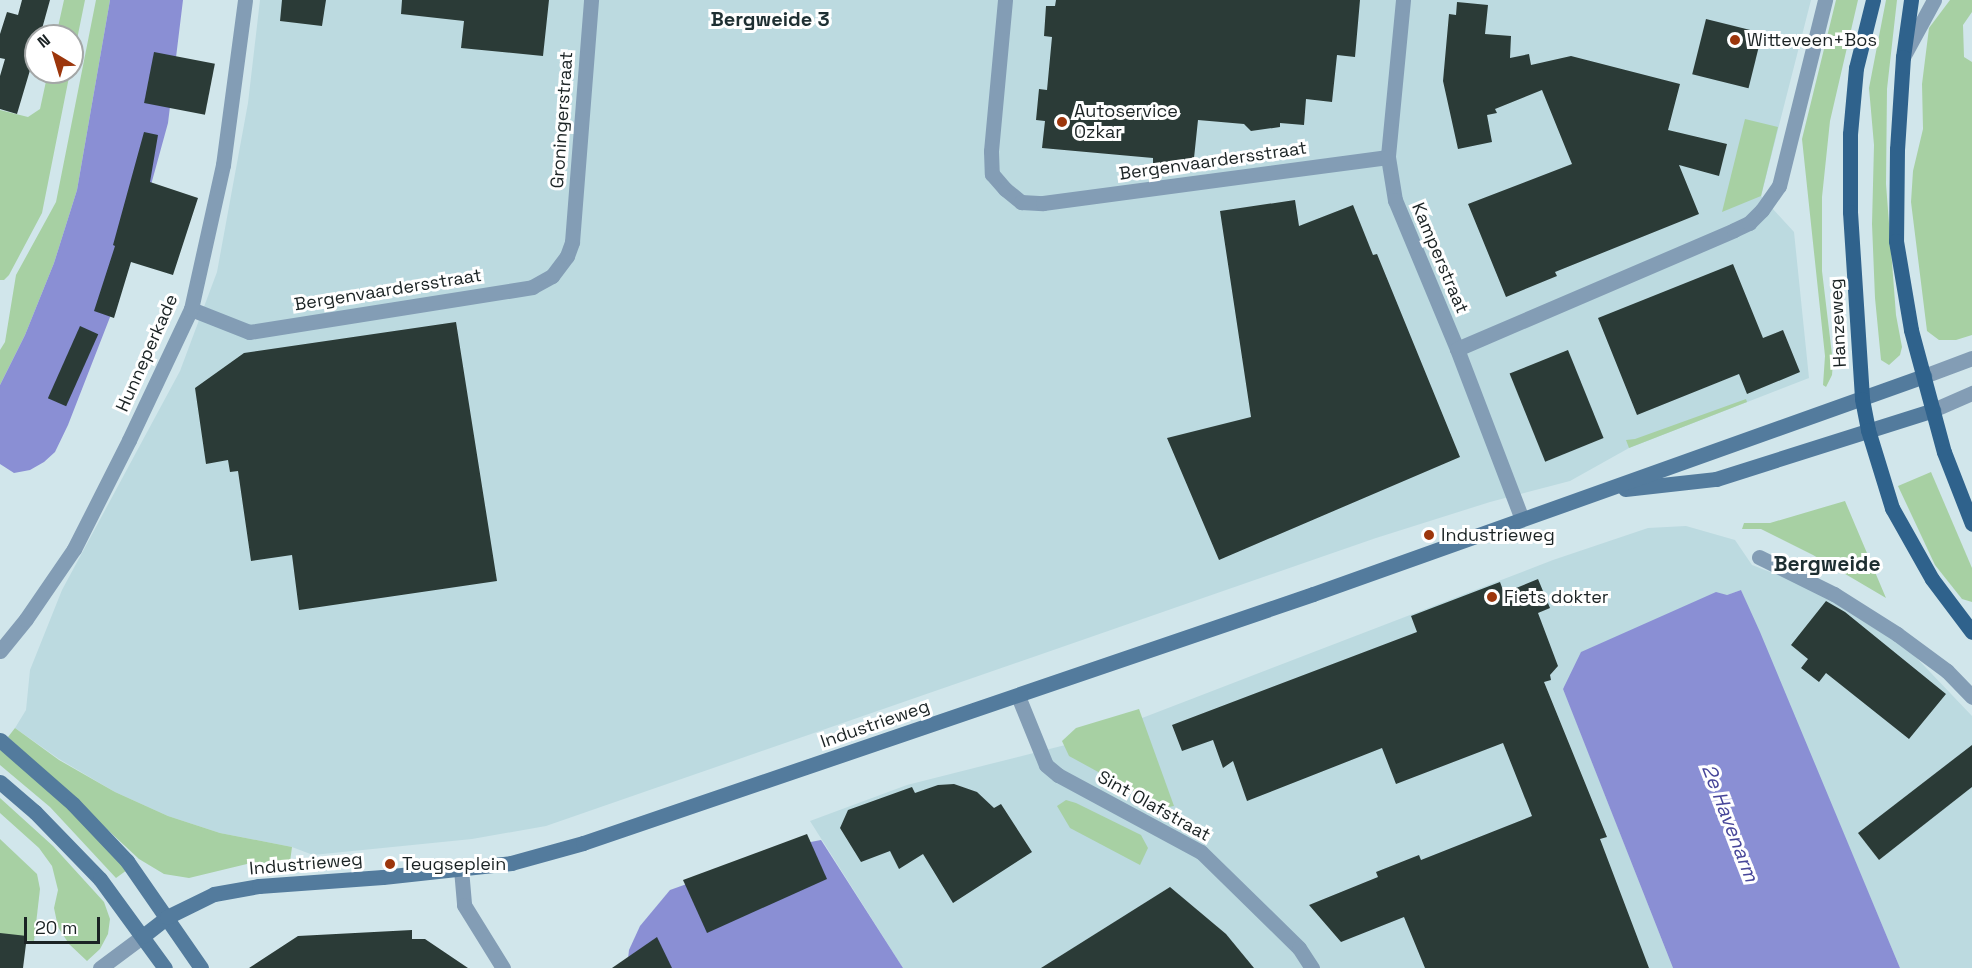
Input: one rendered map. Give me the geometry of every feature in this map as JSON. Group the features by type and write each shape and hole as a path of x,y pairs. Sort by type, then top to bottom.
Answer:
{"main road":[{"name":"Hanzeweg","path":"1873,0 1856,68 1850,134 1850,212 1862,399 1868,430 1896,516 1932,579 1969,623"},
{"path":"1911,0 1903,57 1897,149 1896,240 1911,330 1951,474 1972,524"}],"street":[{"name":"Hunneperkade","path":"0,651 26,619 74,549 191,309 223,165 245,0"},
{"name":"Groningerstraat","path":"572,242 591,0"},
{"name":"Bergenvaardersstraat","path":"1005,0 991,151 992,174 1021,202 1043,203 1388,157"},
{"name":"Kamperstraat","path":"1403,0 1388,157 1395,200 1457,349 1522,519"},
{"path":"1457,349 1749,222 1771,201 1779,186 1825,0"},
{"path":"1903,57 1934,0"},
{"name":"Bergenvaardersstraat","path":"191,309 249,332 532,287 552,276 567,256 572,242"},
{"path":"1924,376 1972,358"},
{"name":"Industrieweg","path":"143,936 167,917 213,894 259,886 461,869 511,863 548,854 1018,696 1610,490 1684,460 1924,376"},
{"path":"1933,410 1972,393"},
{"name":"Industrieweg","path":"1610,490 1716,480 1933,410"},
{"path":"1760,557 1834,594 1922,650 1947,671 1972,697"},
{"name":"Sint Olafstraat","path":"1018,696 1046,765 1058,775 1201,852 1299,948 1312,968"},
{"path":"0,740 50,783 141,878 201,968"},
{"path":"0,782 67,844 99,879 165,968"},
{"path":"461,869 464,905 503,968"},
{"path":"100,968 143,936"}],"shaded area":[{"path":"260,0 1811,0 1761,196 1794,232 1809,378 1629,448 1570,481 1490,502 1376,538 546,826 472,839 313,855 292,847 220,833 168,816 115,792 59,759 15,728 26,710 30,670 62,590 180,371 217,272 248,103"},
{"path":"1686,526 1735,540 1752,565 1835,597 1910,651 1972,716 1972,968 1900,968 1741,590 1727,595 1563,688 1673,968 903,968 810,821 907,785 1085,740 1553,560 1648,528"}],"green space":[{"path":"64,0 85,0 80,24 59,24"},
{"path":"96,0 110,0 77,190 54,263 25,335 0,385 0,350 5,342 16,275 56,202 79,84 84,84 84,61"},
{"path":"1836,0 1858,0 1830,121 1822,197 1822,271 1833,363 1832,375 1826,387 1823,385 1825,356 1802,139"},
{"path":"1886,0 1897,0 1887,89 1886,184 1896,315 1902,347 1900,355 1889,365 1881,360 1875,298 1872,224 1874,145 1869,88"},
{"path":"1950,0 1972,0 1972,12 1963,25 1964,57 1972,62 1972,335 1956,340 1939,340 1927,331 1911,202 1913,171 1923,129 1922,84 1929,28"},
{"path":"45,84 68,84 42,213 9,275 4,280 0,280 0,110 28,117 40,109"},
{"path":"1745,119 1778,127 1761,196 1722,212"},
{"path":"1746,399 1747,402 1629,448 1626,440 1635,439"},
{"path":"1931,472 1972,568 1972,602 1962,599 1935,565 1898,486"},
{"path":"1845,501 1886,598 1813,555 1761,529 1742,529 1744,523 1770,523"},
{"path":"1139,709 1174,806 1164,808 1069,756 1062,741 1076,728"},
{"path":"15,728 59,760 115,792 168,816 220,833 292,847 290,862 251,863 189,878 164,874 139,859 8,737"},
{"path":"0,748 48,788 127,870 116,878 50,807 0,765"},
{"path":"0,798 53,846 104,902 110,919 108,934 100,949 87,961 69,944 58,927 54,908 58,890 52,866 39,848 0,813"},
{"path":"1066,800 1141,835 1148,848 1140,865 1070,828 1057,806"},
{"path":"0,839 37,874 40,889 34,941 0,938"}],"water":[{"path":"110,0 183,0 168,123 126,276 68,425 55,452 44,462 30,470 14,473 0,464 0,385 25,335 54,263 77,190"},
{"name":"2e Havenarm","path":"1741,590 1900,968 1673,968 1563,689 1581,652 1716,592 1727,595"},
{"path":"821,840 903,968 627,968 629,950 640,926 670,890 795,845"}],"building":[{"path":"22,0 50,0 43,24 24,24 24,84 26,84 17,114 0,109 0,76 5,59 0,58 0,34 7,12 18,15"},
{"path":"282,0 326,0 322,26 280,21"},
{"path":"402,0 549,0 543,56 461,48 464,21 401,14"},
{"path":"1056,0 1360,0 1355,57 1337,55 1332,102 1306,99 1304,125 1280,123 1280,127 1251,131 1244,124 1198,120 1194,158 1153,164 1153,158 1042,148 1045,121 1036,120 1039,89 1047,90 1052,37 1044,36 1046,6 1055,6"},
{"path":"1457,2 1488,5 1485,34 1511,36 1510,58 1529,54 1531,65 1571,56 1680,84 1668,130 1727,144 1719,176 1679,165 1699,214 1555,272 1557,276 1506,297 1468,204 1572,164 1542,90 1495,109 1497,113 1487,115 1492,142 1458,149 1443,81 1449,14 1456,15"},
{"path":"1706,19 1762,33 1748,88 1692,74"},
{"path":"154,52 215,64 205,115 144,103"},
{"path":"144,132 158,135 150,182 198,198 173,275 131,262 114,318 94,311 115,246 113,245"},
{"path":"1295,200 1299,226 1353,205 1373,255 1377,254 1460,457 1219,560 1167,438 1251,417 1220,211"},
{"path":"1733,264 1763,338 1783,330 1800,372 1747,394 1739,374 1637,415 1598,318"},
{"path":"456,322 497,581 299,610 292,555 251,561 238,471 230,472 228,460 206,464 195,388 244,353"},
{"path":"80,326 98,334 66,406 48,398"},
{"path":"1568,350 1604,438 1545,462 1510,374"},
{"path":"1538,579 1550,608 1538,613 1558,666 1550,675 1551,680 1544,682 1607,837 1600,839 1649,968 1425,968 1404,917 1341,942 1309,905 1378,877 1376,872 1419,855 1421,860 1532,816 1503,743 1396,784 1382,748 1247,801 1233,761 1223,768 1213,740 1182,751 1172,725 1417,632 1411,616 1500,582 1504,593"},
{"path":"1826,601 1845,612 1946,694 1909,739 1826,673 1819,682 1801,668 1808,659 1791,645"},
{"path":"1972,745 1972,787 1879,860 1858,833"},
{"path":"954,784 977,792 994,808 1001,804 1032,852 953,903 923,854 899,869 890,851 861,862 840,828 848,810 912,787 915,793 938,785"},
{"path":"807,834 827,879 707,933 683,880"},
{"path":"1170,887 1226,934 1254,968 1041,968"},
{"path":"412,930 412,939 425,939 468,968 249,968 298,936"},
{"path":"0,933 27,936 23,968 0,968"},
{"path":"657,937 672,968 612,968"}],"place":[{"name":"Witteveen+Bos","path":"1735,40"},
{"name":"Autoservice Ozkar","path":"1062,122"},
{"name":"Industrieweg","path":"1429,535"},
{"name":"Fiets dokter","path":"1492,597"},
{"name":"Teugseplein","path":"390,864"}],"district":[{"name":"Bergweide 3","path":"770,19"},
{"name":"Bergweide","path":"1827,564"}]}
